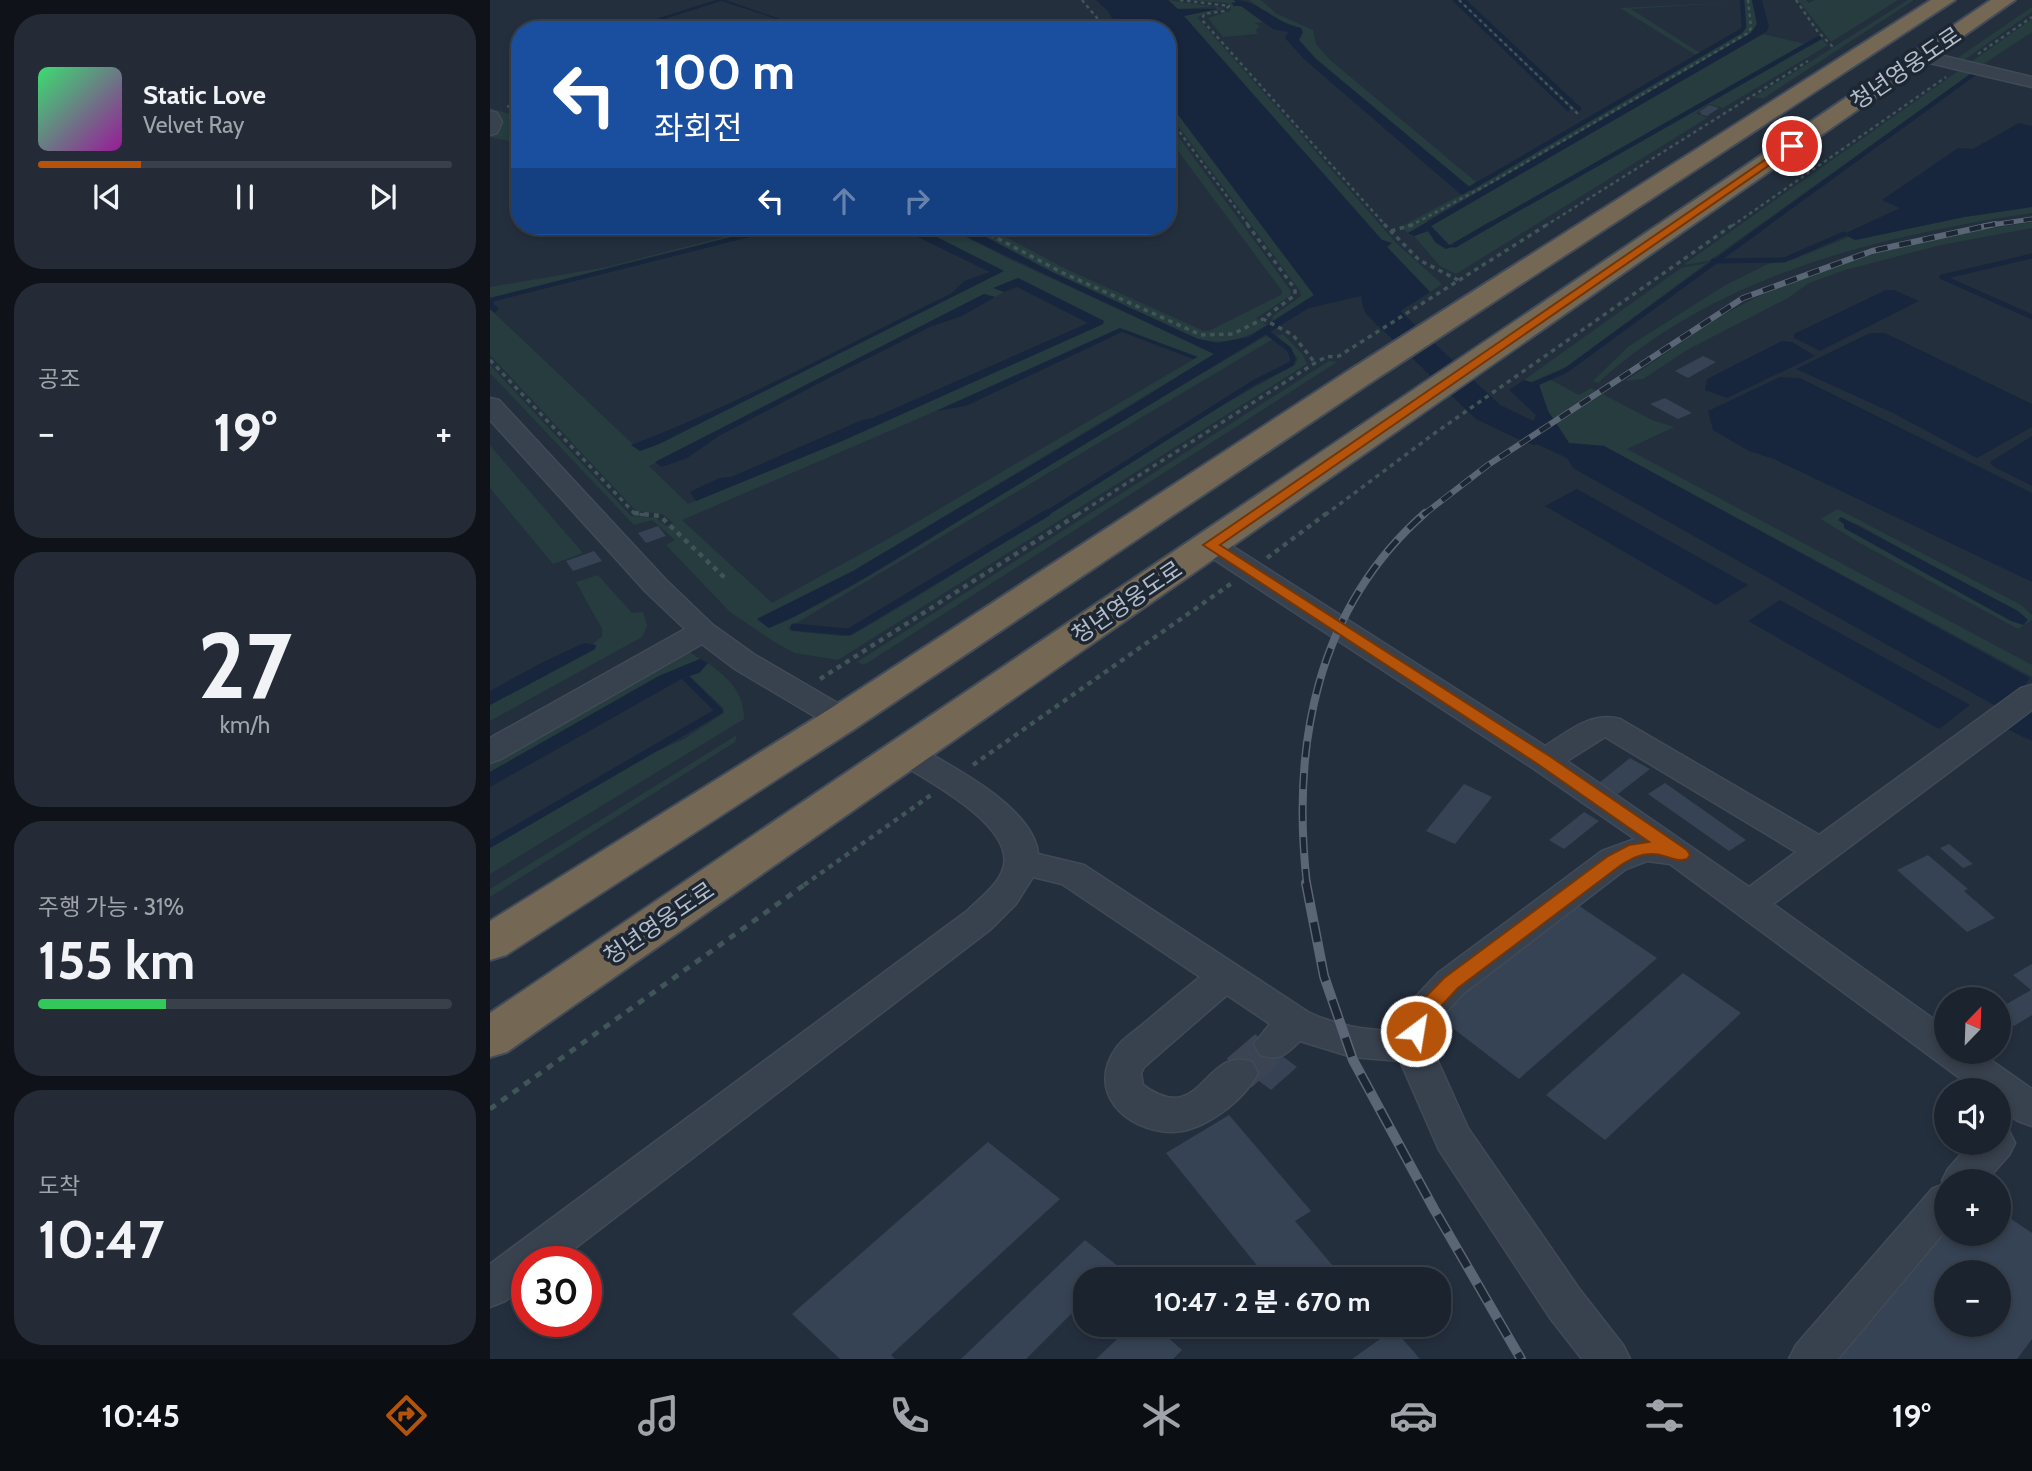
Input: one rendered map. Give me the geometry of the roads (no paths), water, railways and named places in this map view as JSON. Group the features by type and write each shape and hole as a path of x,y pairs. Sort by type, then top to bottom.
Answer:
{"highway":[{"name":"청년영웅도로","path":"490,943 842,719 1349,367 1461,313 1945,0"},
{"name":"청년영웅도로","path":"490,1038 2006,0"}],"street":[{"path":"1923,56 2032,82"},
{"path":"490,117 493,122 490,129"},
{"path":"490,405 656,586 703,631 745,662 842,719"},
{"path":"1211,545 1545,761 1681,855 1934,1039"},
{"path":"490,752 703,631"},
{"path":"1749,904 2032,695"},
{"path":"1545,761 1597,728 1609,726 1821,852"},
{"path":"490,1288 979,920 1009,890 1023,862 1017,834 970,792 906,754"},
{"path":"1608,1359 1565,1304 1453,1138 1412,1046 1419,1017 1451,983 1614,860 1635,849 1654,847 1681,855"},
{"path":"1023,862 1072,874 1226,976 1284,1033 1383,1047 1412,1046"},
{"path":"1226,976 1131,1056 1122,1073 1125,1093 1143,1109 1169,1117 1197,1111 1239,1073"},
{"path":"1968,1064 2029,1108 2011,1127"},
{"path":"1972,1169 1985,1155"},
{"path":"1811,1359 1934,1215"}],"water":[{"path":"716,0 726,0 786,21 721,1 658,21 650,21"},
{"path":"1096,0 1168,0 1178,9 1218,9 1184,16 1382,240 1392,243 1387,247 1430,292 1377,326 1361,296 1309,308 868,576 769,628 757,619 853,571 1214,354 962,235 982,235 1052,272 1198,339 1217,343 1249,337 1314,295 1176,112 1176,21 1114,21"},
{"path":"1234,0 1251,4 1283,22 1301,28 1303,32 1299,40 1316,59 1472,189 1462,195 1458,192 1305,60 1285,38 1288,32 1273,29 1241,6 1234,6 1231,3 1236,2"},
{"path":"1752,0 1762,0 1769,27 1766,32 1431,226 1449,245 1464,242 1446,249 1436,243 1428,231 1414,236 1408,233 1751,33 1757,24"},
{"path":"2019,123 2032,126 2032,207 1964,217 1855,240 1844,234 1900,208 1882,200 1958,148 1973,149"},
{"path":"739,235 759,235 495,301 493,304 499,308 495,313 490,309 490,298"},
{"path":"914,235 933,235 1004,271 659,444 640,451 631,445 753,392 952,293 964,281 990,272"},
{"path":"1018,278 1104,321 1103,324 842,441 696,501 690,492 719,478 731,477 862,420 873,418 1088,323 1017,287 1004,292 993,288"},
{"path":"1886,290 1894,290 1919,301 1820,351 1794,338 1794,334"},
{"path":"984,294 995,297 962,316 930,327 825,380 719,436 687,458 662,467 655,462"},
{"path":"1120,328 1198,357 1193,359 1122,332 966,406 936,411"},
{"path":"1870,333 1885,333 2032,404 2032,427 1977,458 1893,413 1796,369"},
{"path":"1782,341 1792,342 1815,356 1727,398 1705,390 1707,379"},
{"path":"1780,377 1800,378 2032,493 2032,582 1774,459 1749,451 1713,430 1708,411"},
{"path":"1524,380 1539,385 1548,411 1569,443 1604,446 2030,678 2025,685 2032,689 2032,741 2005,728 2017,718 1573,468 1567,458 1508,431 1478,413 1493,402 1523,427 1533,422 1536,415 1509,390"},
{"path":"2032,436 2032,486 1994,467 1990,462"},
{"path":"1577,489 1748,585 1716,605 1545,506"},
{"path":"1841,517 2018,611 2028,620 2023,625 2011,621 1844,528 1844,524 1838,520"},
{"path":"1780,600 1970,705 1939,729 1748,621"},
{"path":"584,643 596,645 595,649 490,705 490,691"},
{"path":"700,659 708,663 699,673 685,677 490,787 490,772 659,676"}],"waterway":[{"path":"1455,0 1568,109"},
{"path":"1463,0 1579,109"},
{"path":"1471,188 1741,31 1744,27 1742,0"},
{"path":"1488,226 1819,38"},
{"path":"1764,226 1978,71"},
{"path":"1455,245 1491,224"},
{"path":"1716,261 1767,224"},
{"path":"1716,261 1784,260 1844,234"},
{"path":"2032,256 1942,277 2032,317"},
{"path":"1535,384 1565,371 1716,261"},
{"path":"1377,268 1380,271 1377,285 1378,308 1488,412 1534,434"},
{"path":"1044,515 1253,383 1291,364 1293,359 1289,349 1269,334"},
{"path":"794,627 849,632 1047,513"},
{"path":"490,844 719,711 685,677"}],"tunnel":[{"path":"1239,1073 1273,1044"}],"railway":[{"path":"1990,225 2032,219"},
{"path":"1990,225 1995,224"},
{"path":"1423,515 1488,465 1743,298 1872,251 1990,225"},
{"path":"1984,226 1990,225"},
{"path":"1307,885 1303,782 1319,683 1336,636 1358,592 1388,551 1423,515"},
{"path":"1306,883 1324,976 1353,1060 1434,1209 1521,1359"}]}
